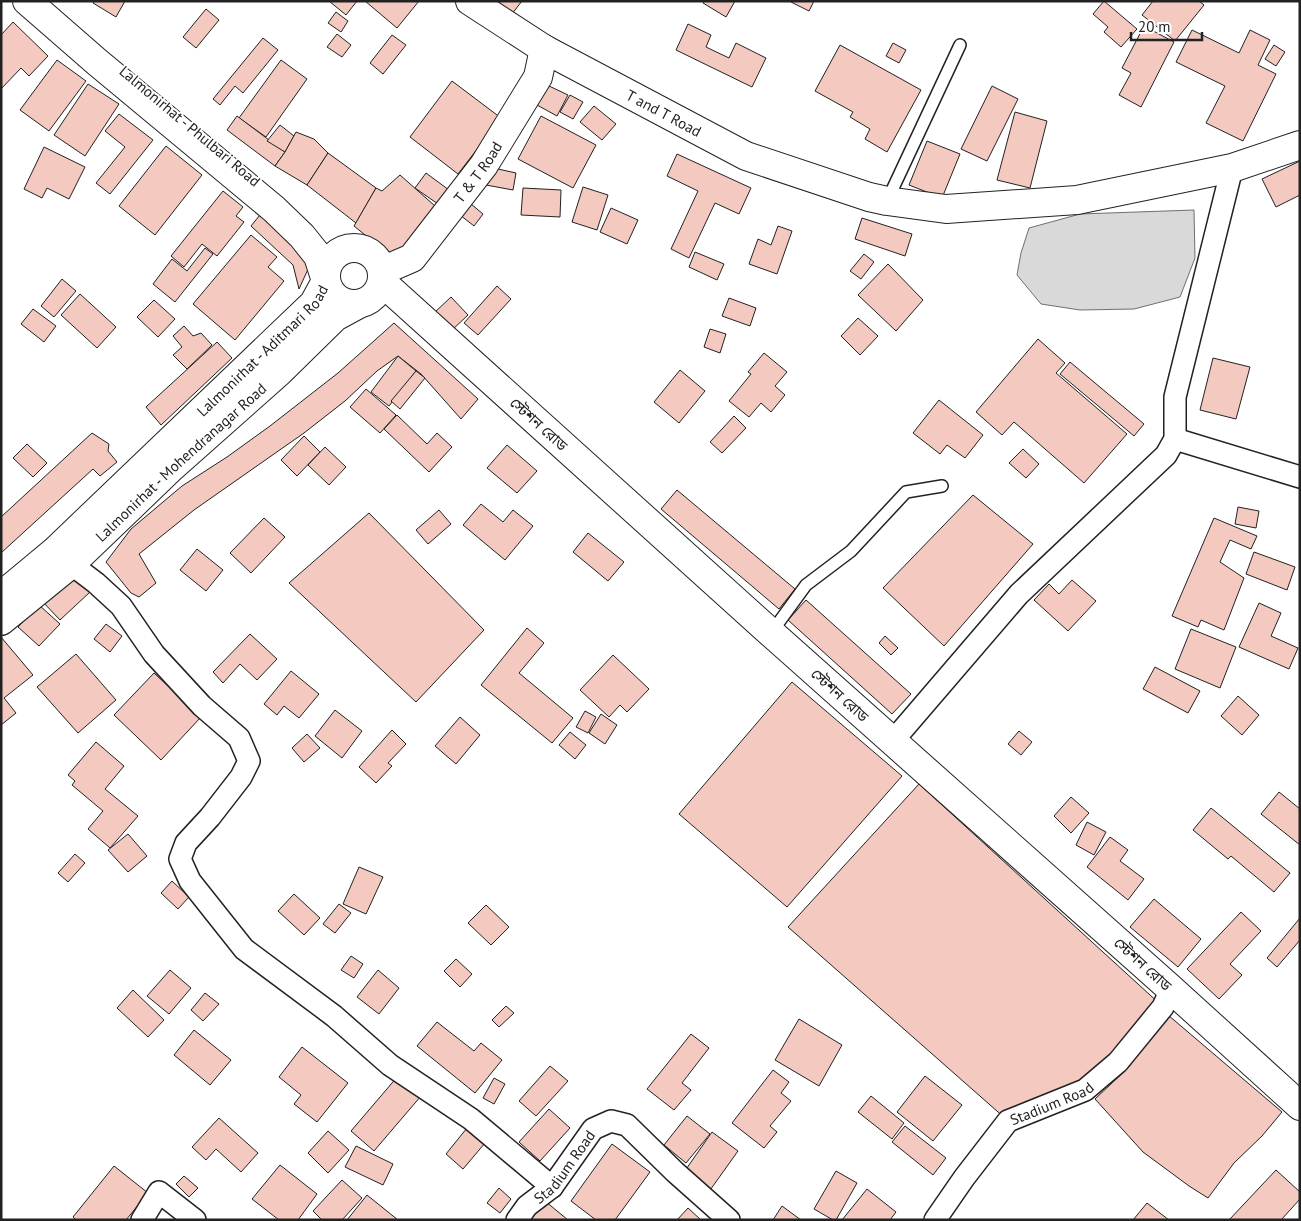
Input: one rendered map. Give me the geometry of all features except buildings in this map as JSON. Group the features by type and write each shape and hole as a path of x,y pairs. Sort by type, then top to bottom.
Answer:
{"main road":[{"name":"Lalmonirhat - Aditmari Road","path":"1,596 55,551 314,303 326,281 318,256 302,236 274,209 97,62 27,1"},
{"name":"Lalmonirhat - Phulbari Road","path":"41,1 339,252"},
{"name":"T and T Road","path":"470,1 544,50 746,156 878,199 946,209 1077,200 1232,168 1300,145"},
{"name":"T & T Road","path":"382,276 412,258 484,165 538,77 544,50"},
{"path":"349,248 360,248 371,253 378,260 382,276 378,292 370,300 359,304 348,304 338,299 330,291 326,281 326,270 331,259 339,252 349,248"},
{"name":"স্টেশন রোড","path":"382,276 771,633 1300,1106"},
{"name":"Lalmonirhat - Mohendranagar Road","path":"1,621 70,564 172,467 279,372 335,317 359,304"}],"street":[{"path":"892,742 1019,594 1166,455 1175,439 1175,396 1232,168"},
{"path":"1175,439 1300,477"},
{"path":"70,564 96,583 121,606 154,654 202,706 239,738 249,761 236,784 186,843 180,860 190,881 244,948 334,1016 390,1064 471,1119 552,1187"},
{"name":"Stadium Road","path":"936,1220 964,1178 1008,1121 1084,1090 1118,1062 1163,1007 1171,990"},
{"name":"Stadium Road","path":"517,1220 527,1206 552,1187 593,1129 611,1121 627,1125 675,1172 729,1220"},
{"path":"142,1220 159,1192 195,1220"}],"lane":[{"path":"878,199 960,45"},
{"path":"771,633 806,585 851,551 906,492 942,486"}],"shaded area":[{"path":"1194,210 1195,258 1180,297 1134,309 1080,310 1041,304 1017,275 1021,253 1029,228 1080,214"}]}
